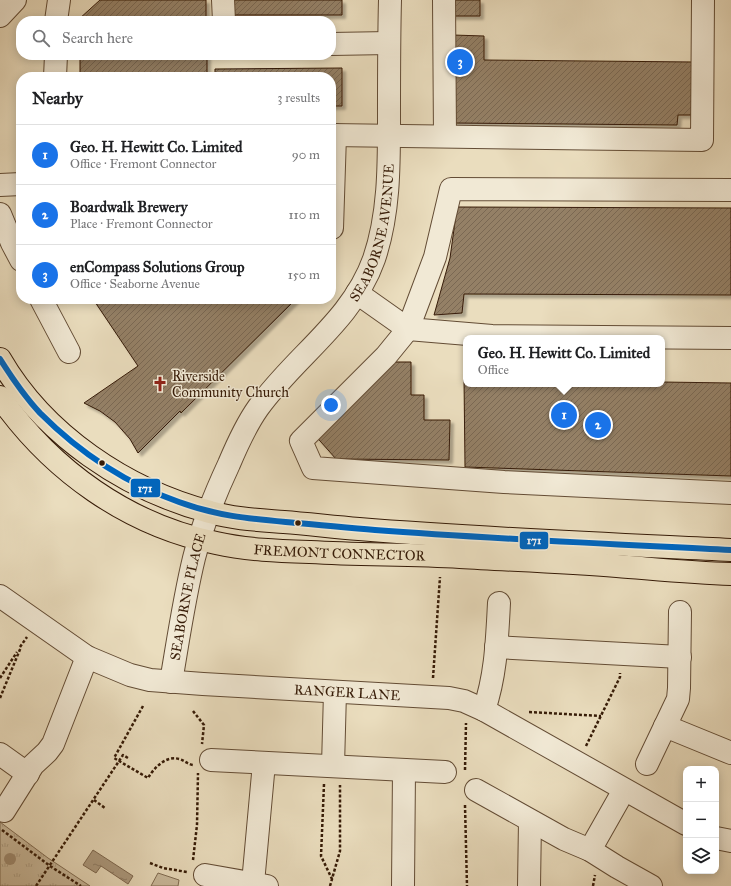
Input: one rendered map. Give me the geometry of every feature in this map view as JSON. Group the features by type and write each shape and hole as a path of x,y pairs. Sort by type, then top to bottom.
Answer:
{"main road":[{"name":"FREMONT CONNECTOR","path":"0,359 10,375 33,404 64,435 81,449 138,484 159,494 209,512 247,519 429,534 609,545 731,550"},
{"name":"FREMONT CONNECTOR","path":"0,397 14,417 39,445 56,461 91,489 129,512 171,530 200,539 233,546 278,551 458,557 731,574"}],"street":[{"path":"0,16 15,0"},
{"path":"57,16 59,0"},
{"path":"224,0 224,16"},
{"name":"SEABORNE AVENUE","path":"209,512 246,427 258,408 337,321 365,280 373,261 384,220 388,189 390,0"},
{"path":"444,0 445,136"},
{"path":"336,135 702,140 703,0"},
{"path":"336,44 389,43"},
{"path":"55,72 56,60"},
{"path":"0,185 16,184"},
{"path":"731,190 451,189 435,257 408,329 386,356 301,441 313,468 504,482 731,493"},
{"path":"0,214 16,250"},
{"path":"357,293 408,329 480,335"},
{"path":"44,304 69,352"},
{"path":"665,337 731,338"},
{"name":"SEABORNE PLACE","path":"171,682 190,575 209,512"},
{"name":"RANGER LANE","path":"0,596 87,657 130,675 150,680 449,698 464,701 484,710 683,822"},
{"path":"484,710 492,682 499,603"},
{"path":"647,764 678,699 680,612"},
{"path":"496,647 680,658"},
{"path":"2,820 34,765 53,744 87,657"},
{"path":"333,766 335,692"},
{"path":"665,726 731,753"},
{"path":"0,754 28,774"},
{"path":"203,760 445,772"},
{"path":"196,872 260,885 264,763"},
{"path":"403,886 404,770"},
{"path":"476,790 564,839 590,850 651,886"},
{"path":"590,850 624,790"},
{"path":"529,886 530,821"},
{"path":"719,839 731,841"}],"path":[{"path":"433,679 440,577"},
{"path":"0,678 30,632"},
{"path":"0,698 21,646"},
{"path":"586,746 620,677 621,654"},
{"path":"144,706 114,758 148,778 160,763 171,759 178,758 187,764 203,760"},
{"path":"150,863 163,868 196,872 197,825 203,760 204,725 193,711"},
{"path":"524,712 601,716"},
{"path":"36,886 123,755 128,758"},
{"path":"330,886 340,851 333,766"},
{"path":"332,879 321,856 333,766"},
{"path":"94,800 105,808"},
{"path":"2,820 50,866 81,886"}],"green space":[{"path":"0,822 48,858 90,886 0,886"},
{"path":"158,873 179,880 178,886 151,886"}],"water":[{"path":"93,850 133,876 128,884 101,866 96,873 83,865"}],"building":[{"path":"100,0 206,0 206,16 82,16"},
{"path":"224,0 342,0 342,15 224,15"},
{"path":"450,0 480,0 480,16 450,16"},
{"path":"453,35 484,36 484,60 694,62 694,115 678,115 677,125 452,123"},
{"path":"80,60 207,60 207,72 80,72"},
{"path":"342,68 342,106 336,106 336,72 215,72 215,69"},
{"path":"457,207 731,208 731,295 464,294 462,313 434,315 450,258"},
{"name":"Riverside Community Church","path":"96,304 291,304 181,413 180,411 138,453 130,439 115,422 100,411 84,403 138,366"},
{"path":"391,362 411,362 411,395 424,395 424,420 450,420 449,460 336,459 313,433"},
{"path":"665,382 731,383 731,476 465,467 464,387 665,387"}],"transit line":[{"name":"171","path":"0,359 19,387 40,413 87,454 122,476 160,495 209,511 251,519 375,530 508,539 731,550"}],"place":[{"name":"enCompass Solutions Group","path":"460,62"},
{"name":"Riverside Community Church","path":"160,384"},
{"name":"Geo. H. Hewitt Co. Limited","path":"564,415"},
{"name":"Boardwalk Brewery","path":"598,425"}]}
